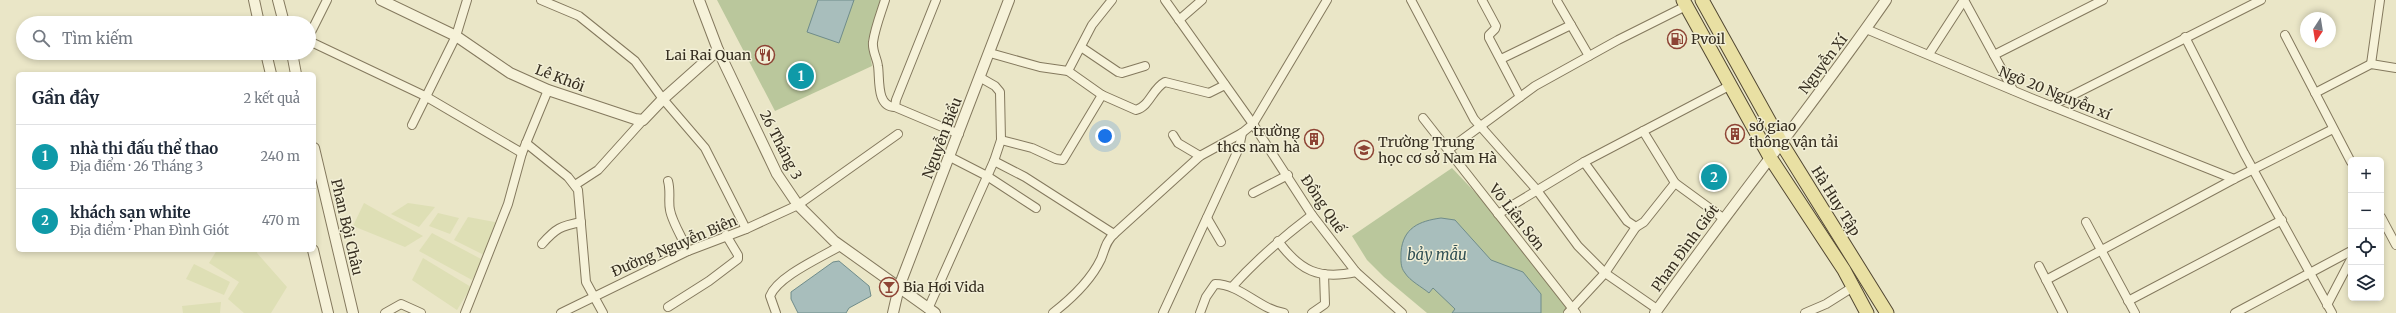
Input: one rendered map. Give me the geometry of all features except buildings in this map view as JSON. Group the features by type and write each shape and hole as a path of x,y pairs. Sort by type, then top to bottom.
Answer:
{"main road":[{"name":"Hà Huy Tập","path":"1702,0 1782,144 1887,313"},
{"path":"1684,3 1771,159 1853,287 1867,313"}],"street":[{"path":"254,0 257,16"},
{"path":"278,0 282,16"},
{"path":"316,22 327,0"},
{"name":"Lê Khôi","path":"381,0 456,36 510,73 548,90 643,120"},
{"path":"412,124 456,36 467,0"},
{"path":"541,0 579,16 614,42 635,61 663,99 705,148 746,229"},
{"name":"26 Tháng 3","path":"699,0 718,50 777,174 798,205 840,246 899,286 932,311"},
{"path":"885,0 873,42 874,54 878,64 880,90 884,103 890,107 895,107 959,134"},
{"path":"895,107 896,100 936,0"},
{"name":"Nguyễn Biểu","path":"893,313 899,286 981,78 1009,0"},
{"path":"1068,71 1092,25 1112,0"},
{"name":"Đồng Quế","path":"1165,0 1288,175 1312,216 1356,272 1402,313"},
{"path":"1179,20 1202,0"},
{"path":"1411,0 1474,119 1482,126 1501,151 1536,189 1578,246 1605,273 1656,311"},
{"path":"1482,0 1496,26 1489,35 1489,38 1520,97"},
{"name":"Nguyễn Xí","path":"1782,144 1886,0"},
{"path":"1929,54 1964,0 2013,90"},
{"path":"1994,55 2103,0"},
{"path":"2051,106 2185,37 2261,0"},
{"path":"2371,64 2380,0"},
{"path":"1053,313 1065,304 1092,273 1101,258 1108,240 1114,234 1200,156 1242,133 1253,124 1324,1"},
{"path":"1557,2 1589,56"},
{"path":"1448,150 1520,97 1589,56 1684,3"},
{"path":"1501,59 1571,25"},
{"name":"Ngõ 20 Nguyễn xí","path":"1866,29 2051,106 2234,178"},
{"path":"2285,36 2348,157"},
{"path":"2185,37 2253,169 2311,272 2332,313"},
{"path":"316,44 425,96 522,153"},
{"path":"1081,47 1118,72 1122,73 1145,66"},
{"path":"575,185 598,170 663,99 718,50"},
{"path":"990,53 1040,67 1068,71 1102,95 1136,110 1143,108 1159,85 1165,82 1208,92 1225,85"},
{"path":"268,60 271,72"},
{"path":"293,60 296,72"},
{"path":"2315,93 2371,64 2396,68"},
{"path":"932,311 988,176 1001,140 1000,92 995,86 981,78"},
{"path":"1498,214 1536,189 1584,162 1729,86"},
{"path":"464,313 508,204 522,153 548,90"},
{"path":"1001,140 1032,148 1056,159 1063,160 1102,95"},
{"name":"Võ Liên Sơn","path":"1423,118 1572,311"},
{"path":"2046,280 2234,178 2333,129"},
{"path":"1643,131 1675,183 1723,218"},
{"path":"1163,313 1239,148 1242,133"},
{"name":"Đường Nguyễn Biên","path":"561,313 593,296 688,251 726,235 746,229 798,205 898,134"},
{"path":"1173,135 1178,143 1200,156"},
{"path":"526,143 575,185 578,190 586,282 603,313"},
{"name":"Phan Đình Giót","path":"1656,311 1723,218 1782,144"},
{"name":"Phan Bội Châu","path":"316,156 353,313"},
{"path":"950,157 988,176 1036,208"},
{"path":"994,161 1025,177 1114,234"},
{"path":"1584,162 1627,221 1636,227"},
{"path":"1253,193 1288,175"},
{"path":"668,181 671,194 669,207 671,215 688,251"},
{"path":"1572,311 1605,273 1636,227 1644,222 1675,183"},
{"path":"1232,288 1251,265 1278,241 1312,216"},
{"path":"1207,218 1221,242"},
{"path":"2128,301 2282,220"},
{"path":"542,244 554,230 564,225 581,222"},
{"path":"2086,222 2134,313"},
{"path":"2384,223 2396,245"},
{"path":"668,307 710,281 738,259 738,255 726,235"},
{"path":"1278,241 1292,259 1317,274 1339,276 1356,272"},
{"path":"776,313 770,296 773,290 783,281 840,246"},
{"path":"313,252 328,313"},
{"path":"2235,313 2348,253"},
{"path":"2327,304 2348,265"},
{"path":"2039,266 2063,313"},
{"path":"1312,313 1325,304 1324,274"},
{"path":"1200,313 1206,297 1215,284 1224,284 1266,308 1284,313"},
{"path":"1805,313 1826,304 1853,287"},
{"path":"385,313 401,304 421,313"}],"green space":[{"path":"717,0 882,0 868,41 872,66 775,111"},
{"path":"1452,168 1507,226 1571,302 1569,313 1427,313 1384,277 1367,260 1352,236"},
{"path":"364,203 423,236 405,247 353,226"},
{"path":"408,203 435,207 419,227 391,214"},
{"path":"438,213 459,218 450,234 429,226"},
{"path":"468,217 500,223 486,256 454,240"},
{"path":"432,233 483,260 472,280 419,251"},
{"path":"216,252 257,252 287,287 271,313 244,313 228,299 239,282 209,263"},
{"path":"423,258 471,287 457,310 412,280"},
{"path":"194,264 230,282 224,295 186,279"},
{"path":"221,302 220,313 183,313 182,306"}],"water":[{"path":"818,0 854,0 839,43 807,32"},
{"name":"bảy mẫu","path":"1441,218 1455,220 1491,260 1523,272 1541,294 1541,313 1452,313 1455,309 1433,288 1429,293 1410,279 1403,271 1401,263 1402,244 1405,237 1409,231 1419,224"},
{"path":"839,261 869,286 871,296 849,308 846,313 798,313 791,299 791,292 833,262"}],"place":[{"name":"Pvoil","path":"1677,39"},
{"name":"Lai Rai Quan","path":"765,55"},
{"name":"nhà thi đấu thể thao","path":"801,76"},
{"name":"sở giao thông vận tải","path":"1735,134"},
{"name":"trường thcs nam hà","path":"1314,139"},
{"name":"Trường Trung học cơ sở Nam Hà","path":"1364,150"},
{"name":"khách sạn white","path":"1714,177"},
{"name":"Bia Hơi Vida","path":"889,287"}]}
